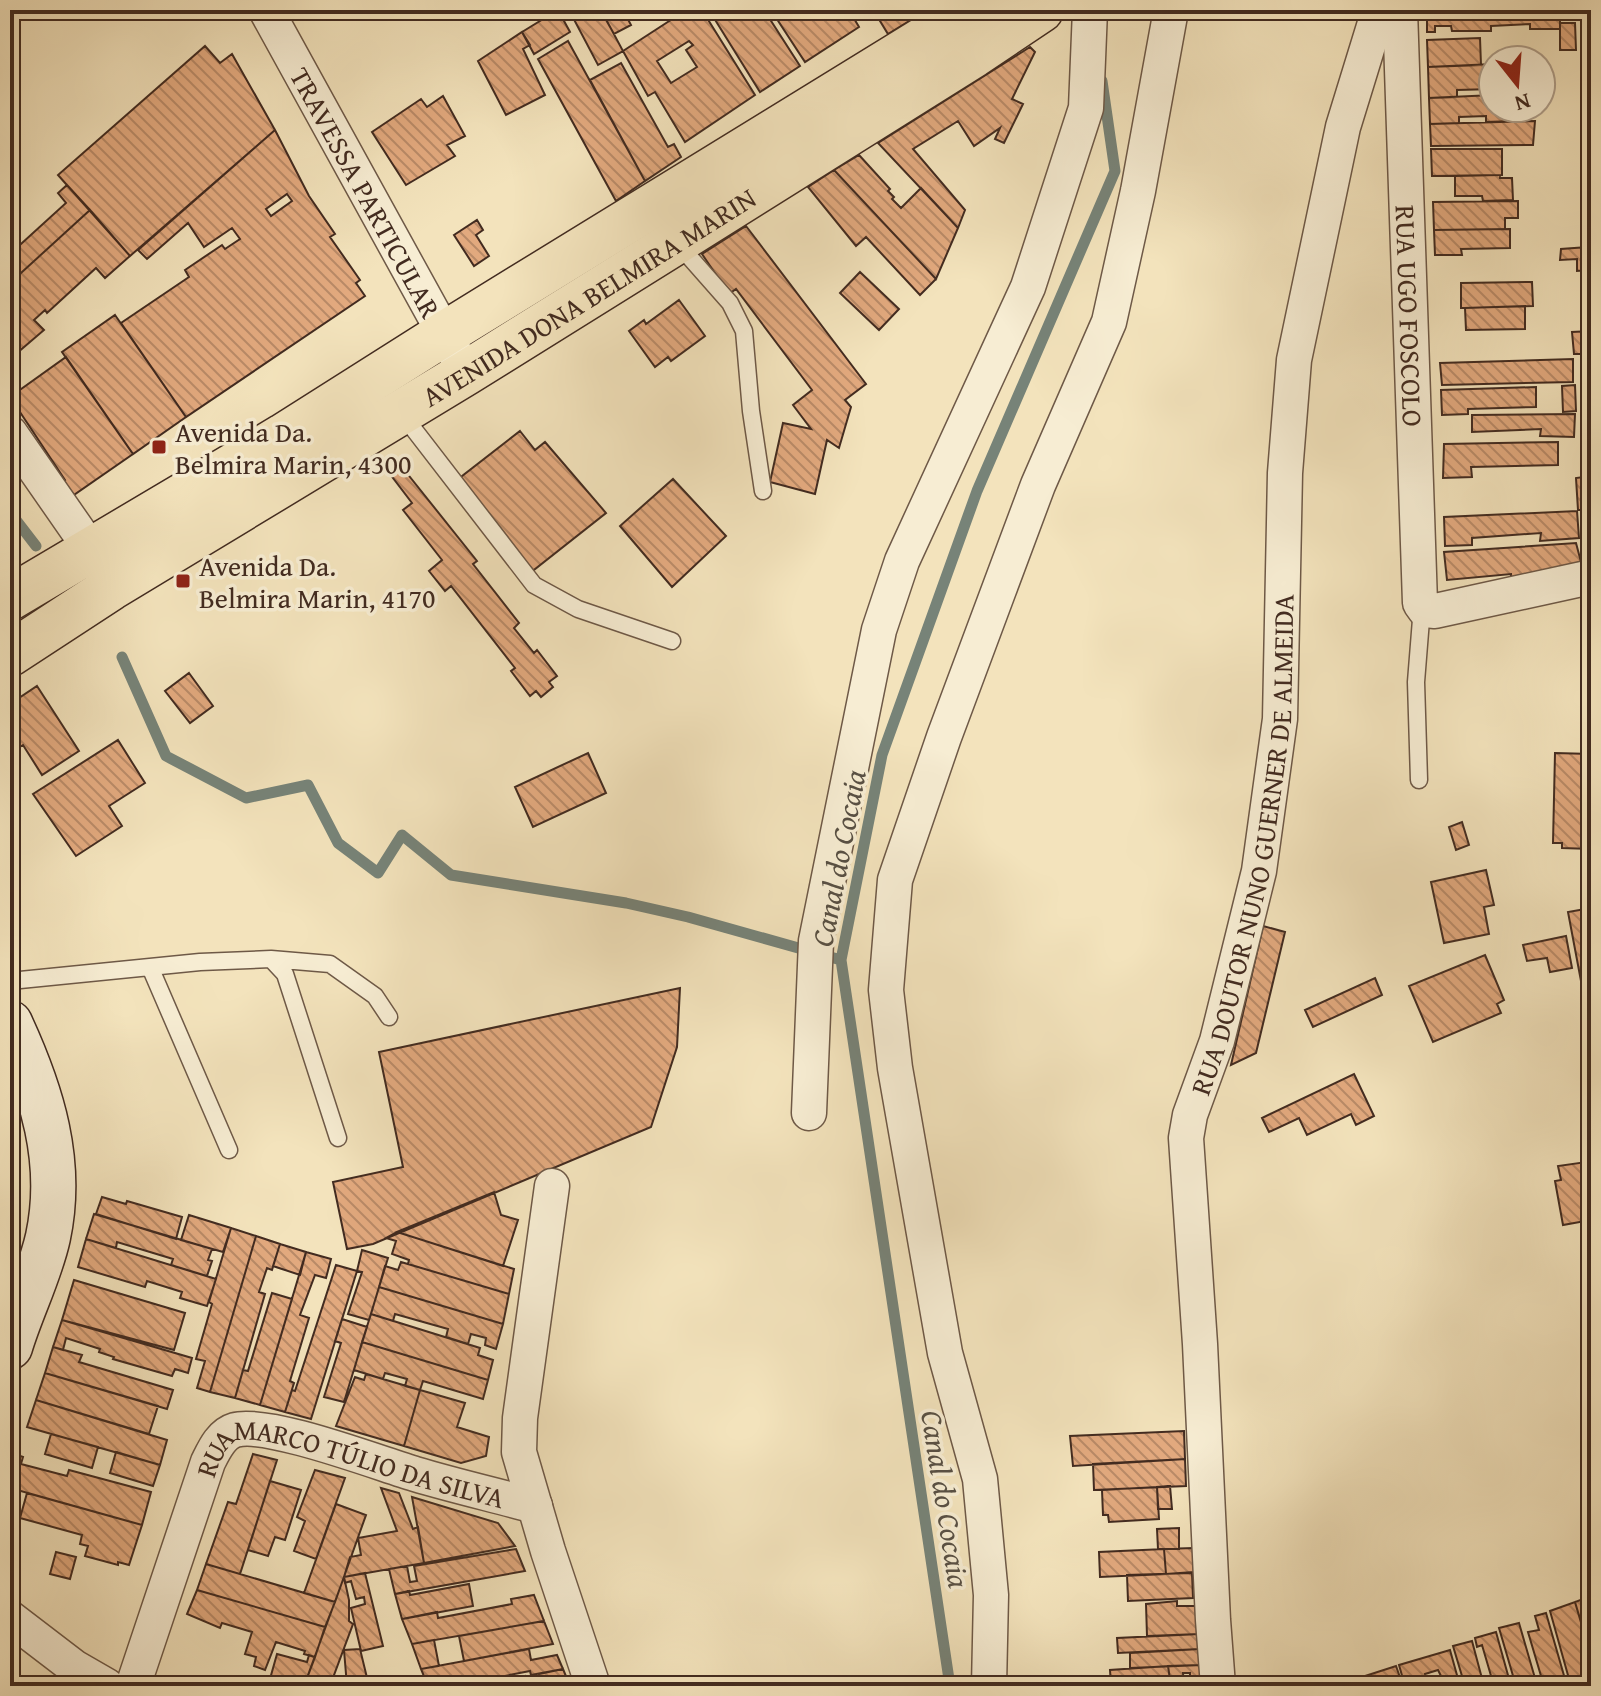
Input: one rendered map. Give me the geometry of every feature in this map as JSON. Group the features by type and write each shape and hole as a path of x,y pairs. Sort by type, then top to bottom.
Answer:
{"main road":[{"name":"AVENIDA DONA BELMIRA MARIN","path":"10,654 101,570 386,397 466,373 663,225 961,24 1041,10"},
{"name":"AVENIDA DONA BELMIRA MARIN","path":"386,397 444,334 663,225"},
{"name":"AVENIDA DONA BELMIRA MARIN","path":"10,598 101,570"},
{"path":"10,1023 47,1128 54,1159 55,1191 47,1239 11,1341"}],"street":[{"name":"TRAVESSA PARTICULAR","path":"266,10 466,373"},
{"path":"809,1113 816,941 879,630 902,561 1028,287 1086,108 1090,10"},
{"path":"989,1686 991,1595 980,1479 945,1353 895,1068 886,990 895,880 944,737 1038,485 1109,322 1138,191 1171,10"},
{"name":"RUA DOUTOR NUNO GUERNER DE ALMEIDA","path":"1218,1686 1186,1138 1190,1115 1217,1041 1259,871 1280,719 1285,473 1294,360 1343,127 1379,10"},
{"name":"RUA UGO FOSCOLO","path":"1400,10 1417,544 1429,609"},
{"path":"10,433 101,570"},
{"path":"1429,609 1591,577"},
{"path":"552,1186 520,1418 519,1452 593,1686"},
{"name":"RUA MARCO TÚLIO DA SILVA","path":"133,1686 208,1462 226,1435 235,1430 287,1434 419,1475 535,1506"},
{"path":"10,1618 74,1667 107,1686"}],"lane":[{"path":"663,225 730,303 744,331 763,491"},
{"path":"386,397 534,585 578,609 672,641"},
{"path":"1419,780 1416,682 1429,609"},
{"path":"271,959 285,974 338,1138"},
{"path":"10,981 271,959 330,964 375,996 389,1017"},
{"path":"150,967 229,1150"}],"building":[{"path":"558,10 570,32 534,54 522,32"},
{"path":"569,10 601,10 623,51 598,65"},
{"path":"601,10 618,10 605,18"},
{"path":"623,10 631,25 614,34 605,18"},
{"path":"677,10 702,10 755,95 685,142 655,92 648,96 623,51 680,14","holes":["689,41 693,45 686,50 697,67 671,83 657,61"]},
{"path":"709,10 764,10 800,66 760,92"},
{"path":"771,10 849,10 859,27 805,62"},
{"path":"887,10 927,10 888,34 877,16"},
{"path":"1427,10 1560,10 1560,29 1530,29 1530,24 1491,26 1491,31 1452,31 1451,26 1435,26 1435,32 1427,32"},
{"path":"1585,10 1591,10 1591,23 1585,23"},
{"path":"1560,23 1575,23 1576,50 1560,50"},
{"path":"1585,23 1591,23 1591,44 1585,44"},
{"path":"522,32 530,45 523,49 545,95 506,115 478,61"},
{"path":"1480,38 1477,65 1428,67 1427,40"},
{"path":"568,41 645,181 616,201 538,59"},
{"path":"205,46 220,63 232,54 275,130 130,256 58,175"},
{"path":"1030,47 1035,52 1012,99 1023,104 1004,143 995,139 1000,128 974,146 958,121 913,149 965,210 958,228 878,143"},
{"path":"621,63 668,147 674,144 681,157 645,181 590,80"},
{"path":"1477,65 1477,89 1457,90 1457,97 1429,98 1428,67"},
{"path":"443,96 465,136 447,145 455,156 406,185 372,132 421,99 427,107"},
{"path":"1477,96 1477,116 1459,117 1459,123 1430,124 1429,98"},
{"path":"1430,124 1535,124 1533,145 1431,146"},
{"path":"275,130 309,196 335,234 330,237 360,280 356,283 365,296 186,417 121,323 189,277 185,270 222,245 225,249 240,239 232,228 204,247 188,223 147,259 138,250","holes":["287,194 292,201 271,216 266,209"]},
{"path":"1431,149 1502,149 1502,175 1432,176"},
{"path":"859,155 890,189 892,199 901,208 921,188 958,228 936,279 834,170"},
{"path":"834,170 936,279 920,295 866,237 856,246 808,187"},
{"path":"1500,175 1500,178 1512,178 1513,200 1483,201 1482,196 1455,196 1455,176"},
{"path":"67,185 90,210 10,283 10,254 66,203 58,193"},
{"path":"1518,201 1518,218 1505,218 1505,229 1434,230 1433,202"},
{"path":"1585,205 1591,205 1591,226 1586,227"},
{"path":"90,210 130,256 105,278 96,268 47,313 45,310 34,320 44,330 10,359 10,283"},
{"path":"477,220 483,230 476,235 489,256 474,266 454,235"},
{"path":"746,226 866,384 845,400 851,407 839,448 827,440 815,494 770,482 783,423 811,429 793,405 812,390 736,289 729,294 702,254"},
{"path":"1586,226 1591,226 1591,247 1588,247"},
{"path":"1510,229 1510,248 1461,249 1462,255 1435,255 1434,230"},
{"path":"1591,247 1591,270 1577,271 1577,259 1560,260 1561,249"},
{"path":"860,272 899,309 879,330 840,293"},
{"path":"1532,282 1533,306 1461,308 1461,283"},
{"path":"679,300 705,336 671,361 668,357 655,367 629,331 644,320 646,324"},
{"path":"1525,306 1525,329 1466,330 1465,308"},
{"path":"115,315 186,417 133,454 62,352"},
{"path":"1591,331 1591,354 1574,354 1572,332"},
{"path":"66,357 133,454 68,499 59,485 65,480 10,397"},
{"path":"1584,358 1591,358 1591,383 1586,383"},
{"path":"1573,359 1573,382 1442,385 1440,363"},
{"path":"1575,385 1576,411 1563,412 1562,386"},
{"path":"1536,387 1536,407 1468,409 1468,414 1442,415 1441,390"},
{"path":"1575,414 1574,437 1540,436 1541,429 1472,432 1472,415"},
{"path":"520,431 535,450 545,442 606,513 530,573 457,480"},
{"path":"1558,442 1558,465 1471,467 1472,477 1443,478 1444,444"},
{"path":"402,467 477,561 473,564 519,623 514,628 534,653 537,650 557,676 549,682 553,687 541,697 536,691 530,696 511,671 515,668 451,586 445,591 429,571 442,560 403,510 412,503 390,474"},
{"path":"1591,476 1591,537 1584,538 1576,478"},
{"path":"673,479 726,536 672,587 620,526"},
{"path":"1577,511 1579,538 1540,541 1541,533 1472,538 1472,545 1445,546 1444,517"},
{"path":"1576,543 1581,562 1511,578 1511,574 1447,580 1444,552"},
{"path":"189,673 213,706 190,723 165,691"},
{"path":"37,686 79,751 42,775 23,745 10,753 10,704"},
{"path":"118,740 145,783 109,806 122,826 76,856 33,794"},
{"path":"588,753 606,793 533,827 515,787"},
{"path":"1555,753 1591,754 1591,849 1562,848 1562,843 1553,843"},
{"path":"1462,822 1469,845 1456,850 1449,827"},
{"path":"1486,870 1494,905 1484,907 1489,934 1444,943 1431,882"},
{"path":"1591,908 1591,979 1581,981 1568,912"},
{"path":"1263,926 1285,932 1256,1053 1231,1065"},
{"path":"1566,936 1572,968 1550,972 1547,958 1527,961 1523,945"},
{"path":"1485,955 1504,1000 1497,1004 1501,1013 1433,1042 1409,986"},
{"path":"1375,978 1382,995 1313,1027 1305,1010"},
{"path":"680,988 677,1047 651,1127 373,1244 347,1249 333,1182 403,1167 379,1052"},
{"path":"1354,1074 1374,1116 1356,1125 1351,1114 1307,1135 1299,1118 1269,1132 1262,1118"},
{"path":"10,1114 17,1158 10,1155"},
{"path":"10,1155 17,1158 19,1194 10,1191"},
{"path":"1586,1162 1591,1175 1591,1220 1563,1225 1555,1181 1561,1180 1558,1166"},
{"path":"494,1192 501,1215 518,1220 503,1266 397,1232"},
{"path":"102,1197 182,1217 176,1239 96,1214"},
{"path":"94,1214 212,1249 207,1276 171,1265 173,1259 117,1242 116,1248 86,1239"},
{"path":"189,1215 231,1228 223,1252 181,1240"},
{"path":"231,1228 256,1236 210,1392 197,1388 205,1361 196,1359"},
{"path":"397,1232 514,1269 509,1294 408,1264 409,1260 392,1254 396,1241 386,1238"},
{"path":"256,1236 280,1244 272,1270 267,1268 259,1292 265,1294 235,1398 210,1392"},
{"path":"86,1239 216,1279 207,1306 180,1298 182,1292 147,1281 145,1287 78,1267"},
{"path":"280,1244 306,1252 300,1275 273,1266"},
{"path":"362,1250 388,1258 369,1320 348,1314 362,1272 357,1271"},
{"path":"306,1252 331,1259 326,1278 315,1275 300,1315 309,1318 290,1381 294,1383 285,1412 260,1405"},
{"path":"401,1262 509,1294 503,1324 379,1287 385,1266 398,1270"},
{"path":"336,1265 357,1271 311,1419 285,1412 292,1390 295,1391"},
{"path":"74,1280 185,1313 174,1350 62,1320"},
{"path":"379,1287 503,1324 496,1349 485,1345 486,1338 471,1334 468,1344 446,1337 448,1329 395,1314 393,1321 371,1314"},
{"path":"272,1293 292,1299 260,1405 235,1398 243,1370 248,1371"},
{"path":"371,1314 480,1348 478,1355 493,1360 488,1380 362,1342"},
{"path":"342,1319 367,1327 344,1402 324,1397 341,1343 335,1341"},
{"path":"62,1320 192,1358 188,1373 175,1369 172,1376 113,1359 99,1352 100,1349 66,1338 63,1350 53,1347"},
{"path":"362,1342 488,1380 483,1399 423,1381 420,1390 405,1386 407,1379 385,1373 383,1379 354,1370"},
{"path":"53,1347 82,1355 79,1362 173,1390 167,1409 45,1373"},
{"path":"45,1373 158,1406 149,1434 36,1400"},
{"path":"366,1374 420,1390 404,1446 336,1426 355,1377 364,1380"},
{"path":"420,1390 465,1403 457,1427 489,1437 486,1456 461,1463 404,1446"},
{"path":"36,1400 167,1440 160,1465 27,1427"},
{"path":"1184,1431 1185,1459 1073,1466 1070,1436"},
{"path":"51,1434 98,1447 92,1468 45,1454"},
{"path":"116,1452 160,1465 153,1486 110,1473"},
{"path":"253,1454 277,1460 240,1574 206,1564 228,1502 236,1504"},
{"path":"17,1455 23,1457 21,1464 67,1476 69,1470 151,1492 142,1525 10,1488"},
{"path":"1185,1459 1186,1486 1094,1490 1093,1464"},
{"path":"315,1470 345,1478 316,1559 294,1551 305,1521 297,1517"},
{"path":"270,1481 301,1490 285,1540 275,1537 268,1556 248,1550"},
{"path":"1170,1486 1172,1509 1158,1509 1157,1487"},
{"path":"1157,1487 1159,1519 1109,1522 1108,1515 1103,1515 1102,1490"},
{"path":"381,1488 399,1493 413,1529 418,1527 424,1563 344,1577 350,1557 361,1555 358,1538 397,1531"},
{"path":"27,1493 142,1525 129,1565 85,1556 88,1546 80,1544 82,1535 20,1518"},
{"path":"412,1497 498,1523 515,1546 424,1563"},
{"path":"336,1504 366,1515 335,1602 304,1593"},
{"path":"1179,1528 1179,1549 1158,1549 1157,1529"},
{"path":"1193,1548 1194,1572 1166,1574 1164,1549"},
{"path":"516,1549 525,1571 395,1594 389,1569 407,1566 410,1582 417,1581 414,1566"},
{"path":"1164,1549 1166,1574 1100,1577 1099,1552"},
{"path":"56,1552 76,1557 70,1579 50,1574"},
{"path":"206,1564 335,1602 325,1627 197,1590"},
{"path":"365,1573 383,1646 361,1651 351,1608 365,1604 364,1597 356,1599 351,1581 345,1583 344,1577"},
{"path":"1192,1573 1193,1598 1128,1601 1127,1575"},
{"path":"344,1577 349,1621 353,1624 331,1683 327,1686 304,1686"},
{"path":"469,1584 473,1606 402,1619 395,1594 409,1591 410,1595"},
{"path":"197,1590 325,1627 315,1657 276,1642 265,1670 254,1666 256,1657 245,1654 252,1632 222,1623 220,1628 187,1614"},
{"path":"534,1595 544,1621 412,1644 402,1619 437,1612 438,1618 512,1604 511,1599"},
{"path":"1591,1596 1591,1634 1585,1636 1575,1602"},
{"path":"1177,1601 1177,1606 1200,1606 1200,1634 1147,1636 1146,1604"},
{"path":"1575,1602 1591,1656 1591,1686 1571,1686 1550,1611"},
{"path":"1546,1613 1567,1686 1544,1686 1528,1632 1539,1630 1535,1616"},
{"path":"544,1621 553,1644 464,1661 459,1636"},
{"path":"1519,1623 1537,1685 1516,1686 1499,1628"},
{"path":"1496,1632 1511,1686 1494,1686 1482,1645 1477,1647 1475,1638"},
{"path":"1200,1634 1200,1649 1118,1653 1117,1638"},
{"path":"434,1640 439,1666 421,1669 412,1644"},
{"path":"1472,1641 1484,1686 1465,1686 1453,1646"},
{"path":"360,1649 369,1686 347,1686 344,1650"},
{"path":"529,1649 531,1660 557,1655 563,1669 531,1675 530,1671 453,1686 428,1686 421,1669"},
{"path":"1200,1649 1201,1665 1130,1668 1130,1653"},
{"path":"1450,1650 1460,1686 1446,1686 1438,1670 1425,1674 1428,1683 1405,1686 1399,1665"},
{"path":"277,1654 307,1662 309,1655 315,1657 304,1686 268,1686"},
{"path":"1200,1665 1202,1686 1190,1686 1190,1673 1183,1673 1184,1686 1171,1686 1168,1666"},
{"path":"1168,1666 1171,1686 1111,1686 1110,1670"},
{"path":"1396,1666 1403,1686 1361,1686 1359,1678"},
{"path":"563,1669 570,1686 495,1686 499,1685 498,1681 525,1676 526,1681 540,1678 539,1674"}],"waterway":[{"name":"Canal do Cocaia","path":"950,1686 841,960 882,755 977,491 1115,171 1102,81"},
{"path":"10,517 16,520 36,546"},
{"path":"122,657 166,756 246,798 308,785 338,843 378,873 402,835 451,875 626,903 841,960"}],"place":[{"name":"Avenida Da. Belmira Marin, 4300","path":"159,447"},
{"name":"Avenida Da. Belmira Marin, 4170","path":"183,581"}]}
